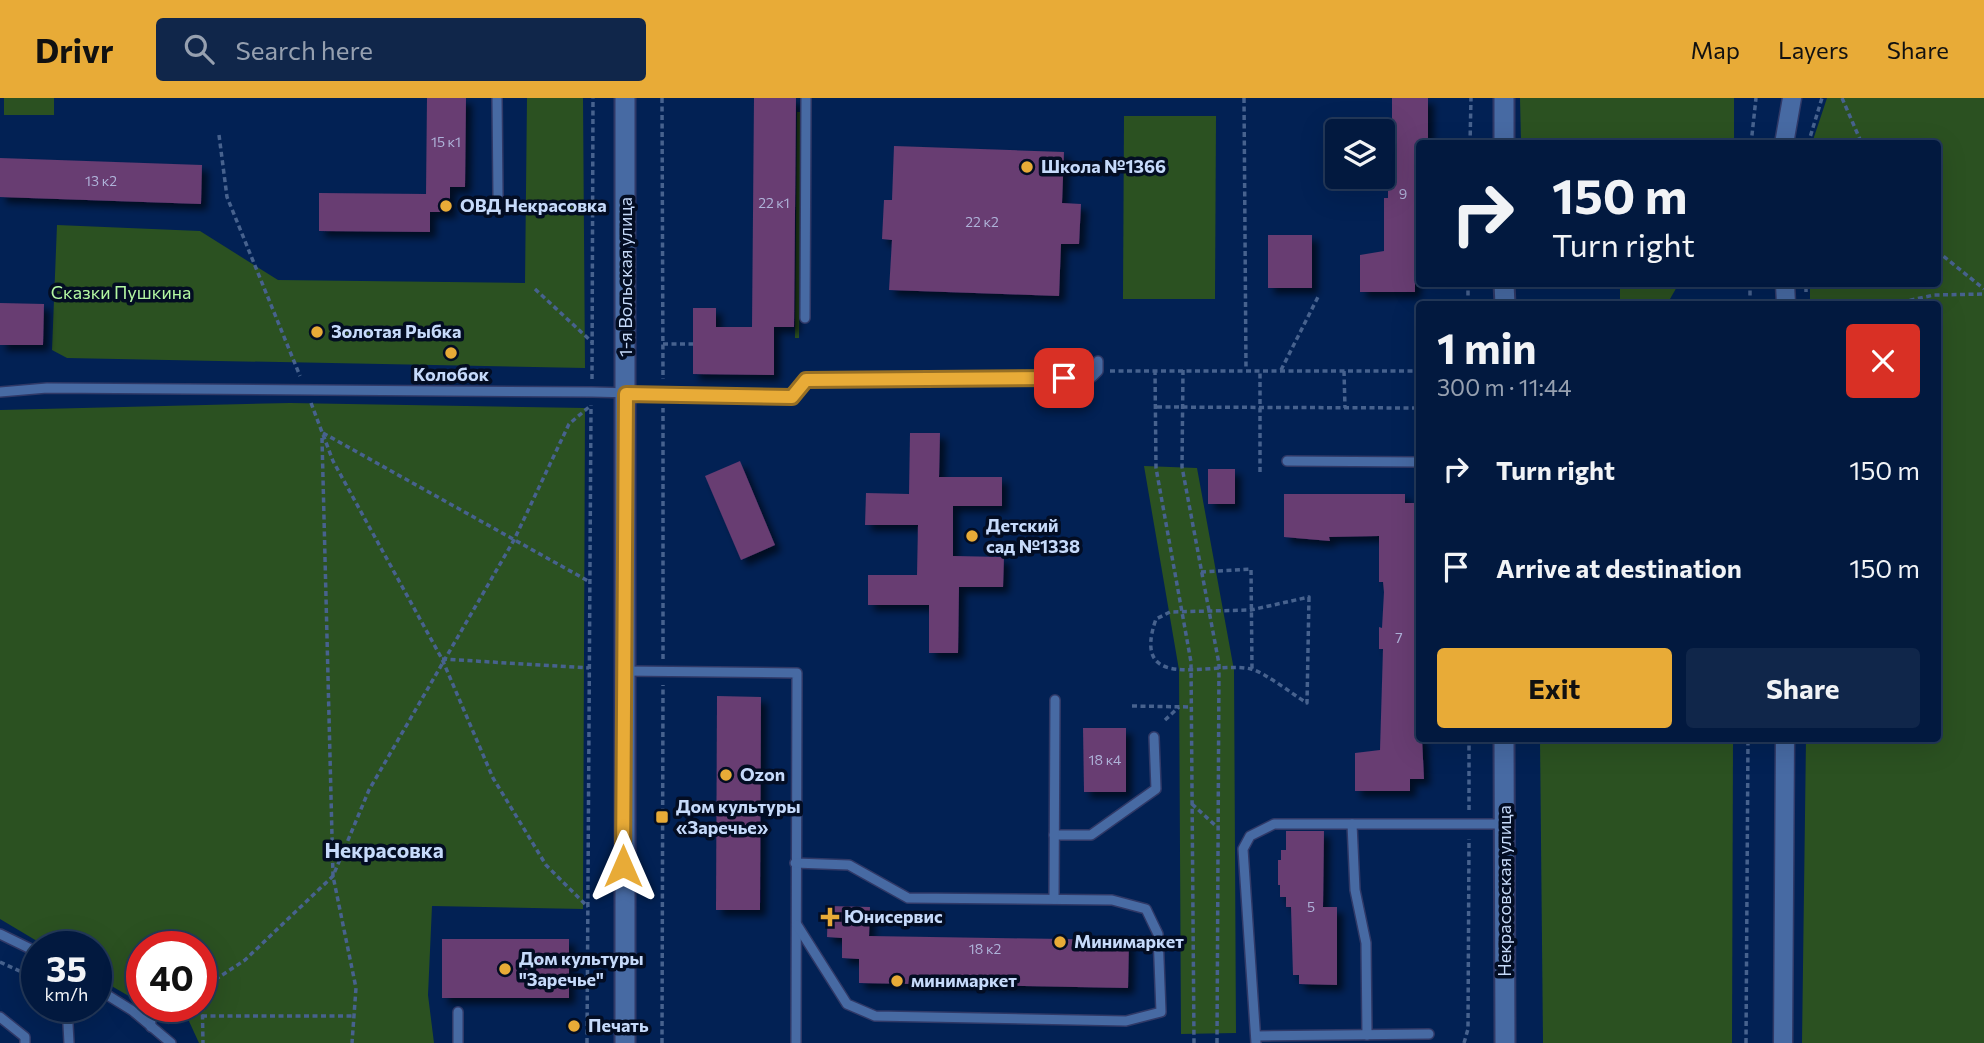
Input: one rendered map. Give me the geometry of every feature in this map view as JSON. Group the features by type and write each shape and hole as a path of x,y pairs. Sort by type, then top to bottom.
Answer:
{"street":[{"name":"1-я Вольская улица","path":"625,98 625,1043"},
{"path":"1504,98 1504,140"},
{"path":"1785,140 1792,98"},
{"name":"Некрасовская улица","path":"1504,742 1505,1043"},
{"path":"1783,1043 1785,742"}],"lane":[{"path":"498,98 498,195"},
{"path":"804,318 806,98"},
{"path":"0,392 47,388 592,392 792,397 806,380 1092,377 1098,366"},
{"path":"1287,461 1416,462"},
{"path":"624,671 797,673 796,1043"},
{"path":"1054,899 1055,700"},
{"path":"1054,835 1091,835 1156,789 1154,737"},
{"path":"1429,1034 1256,1040 1244,849 1250,836 1274,824 1504,824"},
{"path":"1352,824 1354,890 1366,943 1367,1035"},
{"path":"795,863 849,865 908,898 1112,900 1146,909 1158,934 1161,1012 1126,1021 875,1016 847,1004 797,925"},
{"path":"0,934 21,944"},
{"path":"112,1000 162,1036"},
{"path":"458,1012 458,1043"},
{"path":"0,1017 25,1037 25,1043"},
{"path":"68,1022 69,1043"}],"path":[{"path":"587,1043 593,98"},
{"path":"662,98 662,1043"},
{"path":"1244,98 1246,370"},
{"path":"1470,140 1471,98"},
{"path":"1751,140 1756,98"},
{"path":"1809,140 1822,98"},
{"path":"1842,98 1860,140"},
{"path":"219,135 228,197 333,461 442,659 493,778 546,865 588,907"},
{"path":"1941,254 1984,289"},
{"path":"536,289 593,343"},
{"path":"1907,301 1934,295 1984,294"},
{"path":"1281,370 1318,297"},
{"path":"663,344 693,344"},
{"path":"1098,366 1155,370 1416,371"},
{"path":"1155,370 1156,468 1191,671 1194,1043"},
{"path":"1182,370 1182,467 1219,670 1217,1043"},
{"path":"1260,370 1260,472"},
{"path":"1344,371 1345,408"},
{"path":"217,979 245,960 333,876 369,790 442,659 514,540 569,424 591,406"},
{"path":"1157,407 1416,408"},
{"path":"322,433 590,582"},
{"path":"322,433 333,876 356,988 352,1043"},
{"path":"1202,572 1251,569 1252,669"},
{"path":"1309,597 1307,703 1252,669 1170,670 1154,657 1149,638 1156,619 1170,612 1182,612 1251,610 1309,597"},
{"path":"442,659 589,668"},
{"path":"1132,706 1191,707"},
{"path":"1165,720 1179,707"},
{"path":"1464,1043 1468,1029 1469,742"},
{"path":"1746,1043 1748,742"},
{"path":"1192,804 1217,826"},
{"path":"0,962 21,972"},
{"path":"217,1016 354,1016"},
{"path":"202,1022 203,1043"}],"green space":[{"path":"4,98 54,98 54,115 4,115"},
{"name":"Сказки Пушкина","path":"527,98 583,98 585,368 67,358 52,350 57,225 200,231 278,280 525,283"},
{"path":"1520,98 1734,98 1734,140 1521,140"},
{"path":"1827,98 1984,98 1984,1043 1802,1043 1806,742 1941,742 1941,301 1810,301 1810,287 1941,287 1941,140 1813,140"},
{"path":"797,112 802,112 799,338 795,338"},
{"path":"1124,116 1216,116 1215,299 1123,299"},
{"path":"1620,287 1677,287 1670,299 1620,301"},
{"path":"290,403 585,408 583,909 432,906 428,995 434,1043 199,1043 189,1022 217,1022 217,931 126,931 126,994 112,986 112,931 21,932 0,919 0,410"},
{"path":"1144,466 1197,468 1234,670 1236,1033 1181,1034 1179,670"},
{"path":"1540,742 1733,742 1732,1043 1543,1043"}],"building":[{"path":"427,98 466,98 465,187 450,187 450,212 430,212 430,232 319,231 319,193 426,194"},
{"path":"754,98 796,98 794,327 774,327 774,375 693,374 693,308 716,308 716,327 752,327"},
{"path":"1392,98 1428,98 1428,140 1416,140 1415,292 1360,292 1360,255 1384,251 1384,198 1388,198 1388,190 1395,189 1395,119 1392,119"},
{"path":"894,146 1064,152 1062,203 1081,204 1079,244 1061,244 1059,296 889,290 892,240 882,239 884,200 892,200"},
{"path":"0,158 202,165 201,204 0,197"},
{"path":"1268,235 1312,235 1312,288 1268,288"},
{"path":"0,303 44,304 43,345 0,345"},
{"path":"910,433 940,433 939,477 1002,477 1002,506 953,506 953,556 1004,557 1003,587 959,587 958,653 929,653 929,605 868,605 868,575 917,575 918,525 865,525 866,493 909,494"},
{"path":"740,461 775,545 741,560 705,476"},
{"path":"1208,469 1235,469 1235,504 1208,504"},
{"path":"1284,494 1405,494 1405,503 1416,503 1416,742 1422,742 1424,779 1410,779 1410,791 1355,791 1355,753 1380,750 1383,649 1379,649 1379,627 1382,628 1384,592 1383,582 1379,582 1379,536 1329,537 1330,541 1284,537"},
{"path":"717,696 761,697 760,910 716,910"},
{"path":"1083,728 1126,728 1126,792 1084,792"},
{"path":"1286,831 1324,831 1323,907 1337,907 1337,985 1299,984 1299,975 1293,975 1291,907 1286,907 1286,897 1280,897 1278,885 1278,860 1281,860 1281,850 1286,850"},
{"path":"828,906 870,907 869,936 1129,940 1128,988 859,983 859,959 842,958 842,938 827,937"},
{"name":"Дом культуры \"Заречье\"","path":"442,939 569,939 569,998 442,998"}],"place":[{"name":"Школа №1366","path":"1027,167"},
{"name":"ОВД Некрасовка","path":"446,206"},
{"name":"Золотая Рыбка","path":"317,332"},
{"name":"Колобок","path":"451,353"},
{"name":"Детский сад №1338","path":"972,536"},
{"name":"Ozon","path":"726,775"},
{"name":"Дом культуры «Заречье»","path":"662,817"},
{"name":"Юнисервис","path":"830,917"},
{"name":"Минимаркет","path":"1060,942"},
{"name":"Дом культуры \"Заречье\"","path":"505,969"},
{"name":"минимаркет","path":"897,981"},
{"name":"Печать","path":"574,1026"}],"district":[{"name":"Некрасовка","path":"384,851"}],"route":[{"path":"623,866 626,394 792,397 806,380 1064,378"}]}
